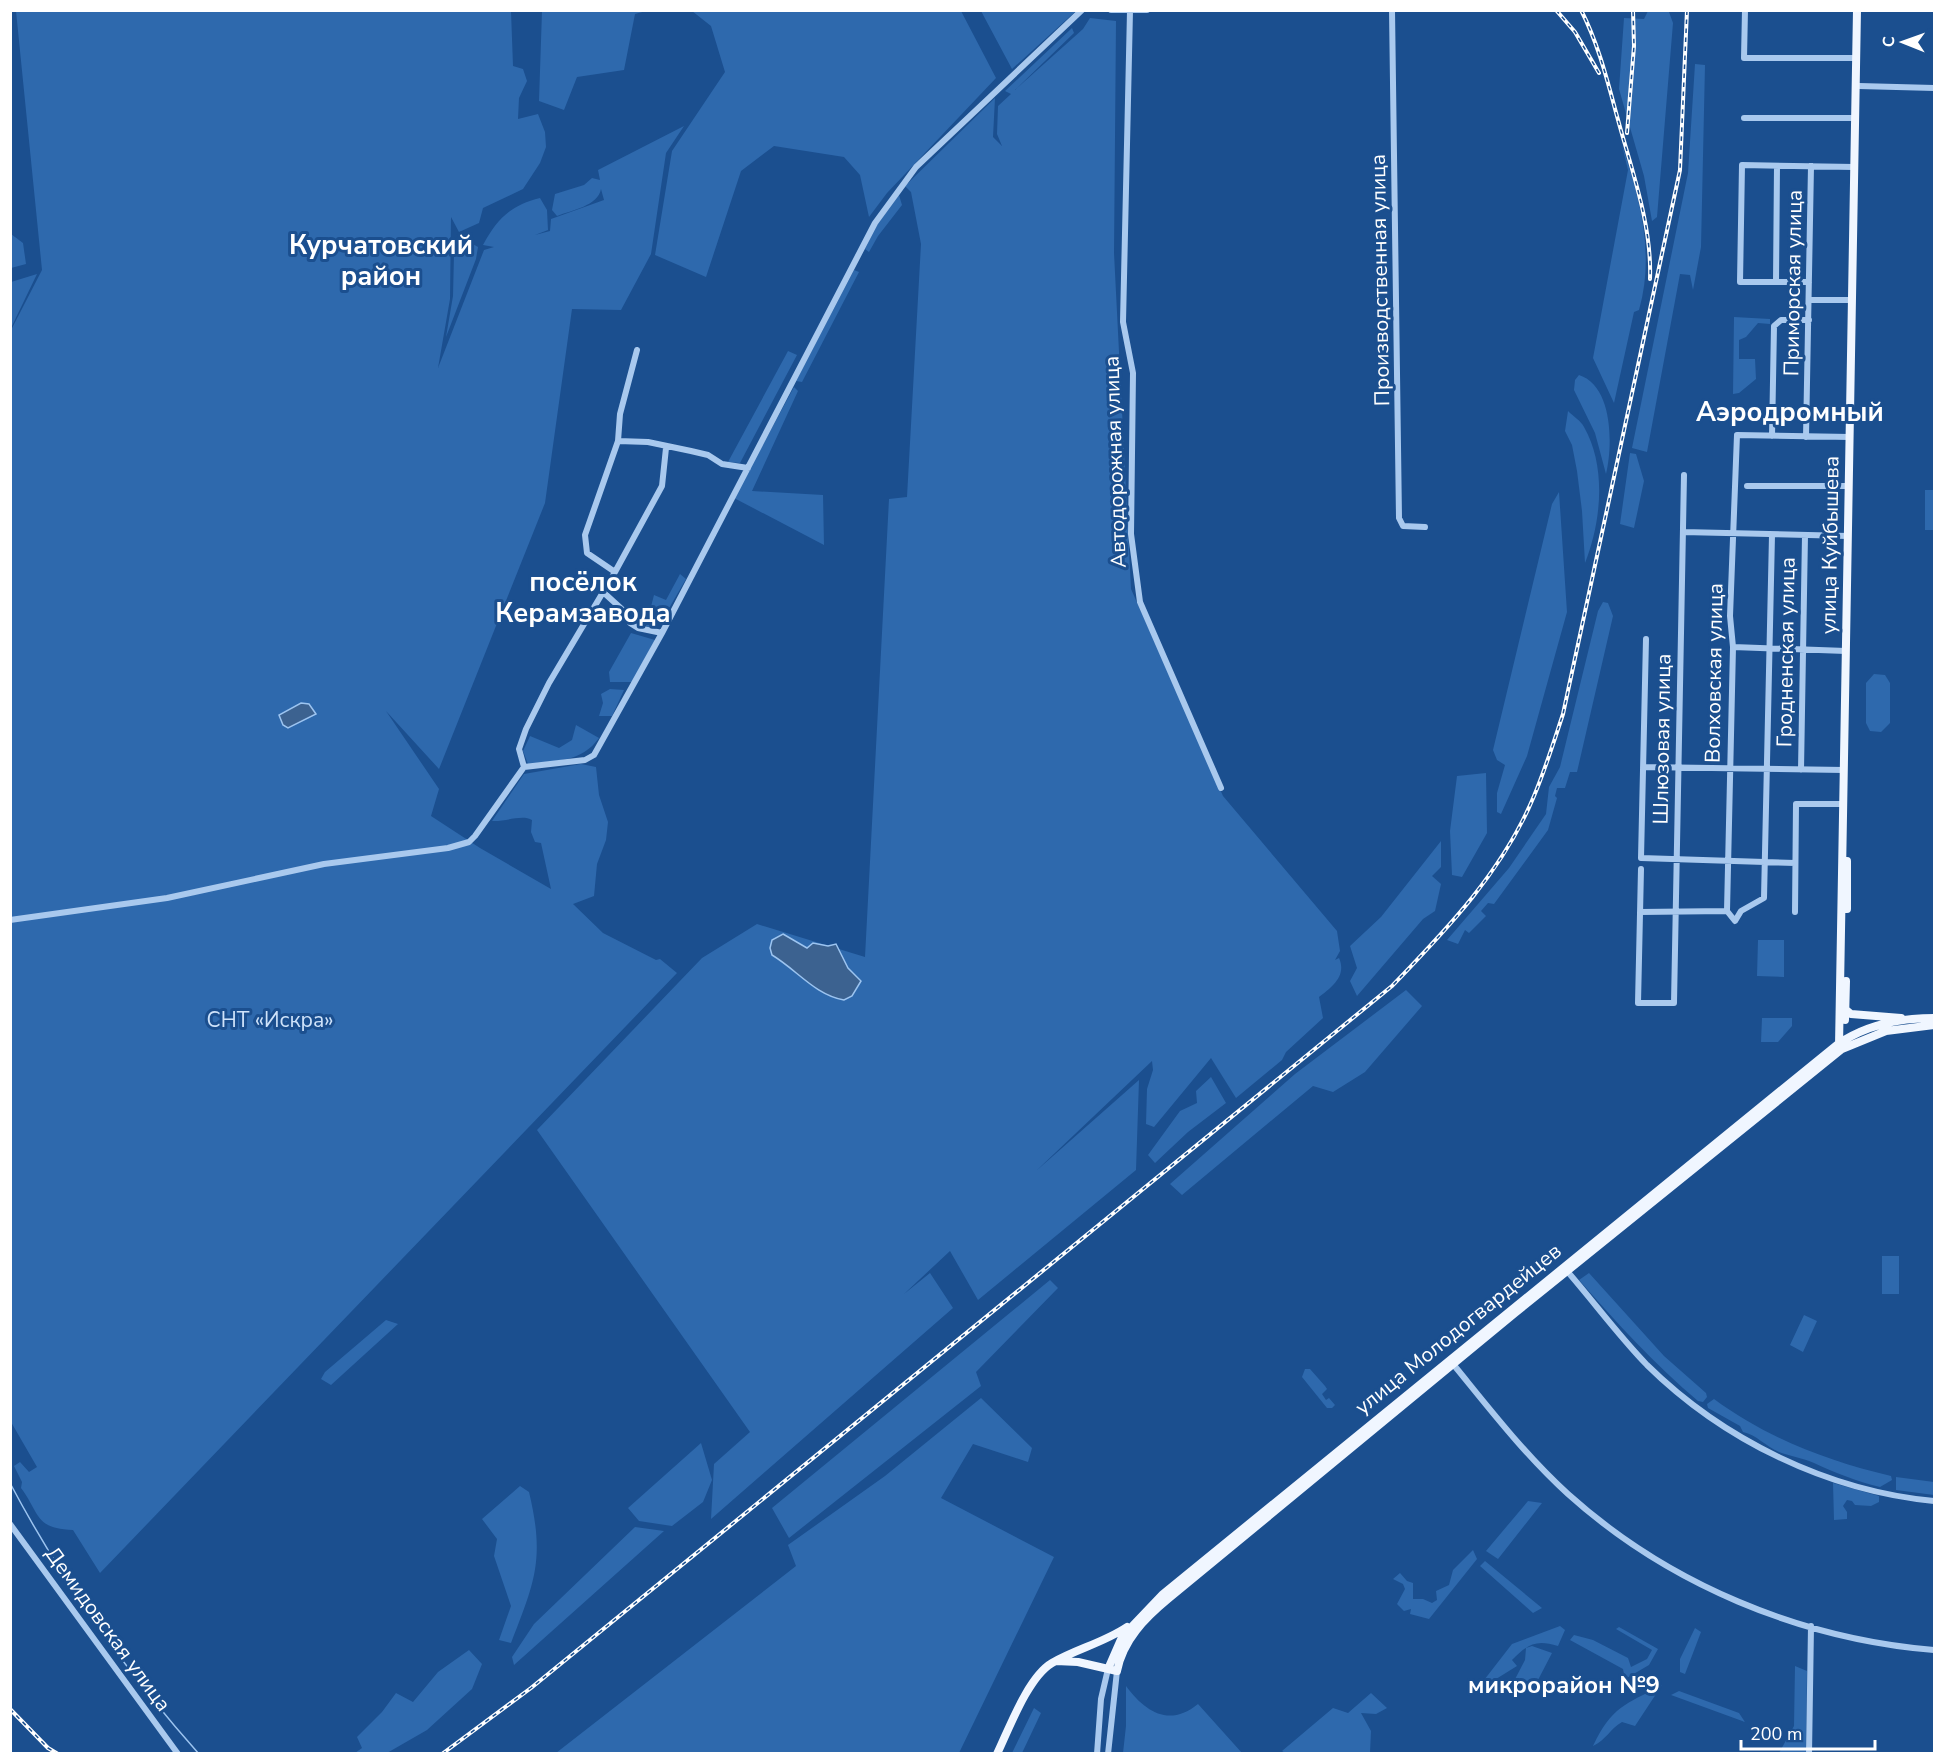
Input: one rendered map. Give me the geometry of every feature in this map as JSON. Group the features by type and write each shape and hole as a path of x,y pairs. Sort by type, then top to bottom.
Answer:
{"main road":[{"name":"улица Куйбышева","path":"1856,167 1856,58 1859,10"},
{"name":"улица Куйбышева","path":"1844,889 1859,10"},
{"name":"улица Куйбышева","path":"1841,1045 1845,1009 1843,804 1846,770"},
{"name":"улица Куйбышева","path":"1841,1045 1844,937"},
{"path":"1845,1009 1851,1014 1908,1019"},
{"name":"улица Молодогвардейцев","path":"1108,1669 1117,1645 1135,1620 1841,1045 1872,1027 1908,1019 1935,1018"},
{"name":"улица Молодогвардейцев","path":"1841,1045 1886,1031 1935,1025"},
{"name":"улица Молодогвардейцев","path":"1117,1671 1125,1647 1155,1610 1290,1494"},
{"path":"997,1754 1034,1682 1045,1668 1056,1661 1105,1641 1135,1620"},
{"path":"1056,1661 1078,1662 1117,1671"}],"street":[{"path":"10,920 167,898 301,868 424,849 448,848 469,842 524,767 585,760 594,755 662,633 864,244 901,184 1082,10"},
{"path":"1111,10 1147,10"},
{"name":"Производственная улица","path":"1392,10 1399,518 1403,526 1425,527"},
{"path":"1744,10 1744,58 1856,58"},
{"name":"Автодорожная улица","path":"1130,11 1123,322 1133,373 1131,515 1136,576 1144,614 1221,788"},
{"path":"1857,86 1935,88"},
{"path":"1744,118 1855,118"},
{"path":"1809,282 1740,282 1742,165 1856,167"},
{"path":"1776,282 1777,166"},
{"name":"Приморская улица","path":"1806,437 1811,166"},
{"path":"1809,300 1854,300"},
{"path":"1809,320 1781,320 1774,326 1772,436 1852,437"},
{"path":"615,572 587,553 584,544 618,441 620,414 637,350"},
{"name":"Волховская улица","path":"1727,911 1733,647 1730,616 1737,435 1772,436"},
{"path":"618,441 648,442 666,448 708,455 722,464 748,468"},
{"path":"524,767 519,749 526,729 549,683 615,572 662,486 666,448"},
{"name":"Шлюзовая улица","path":"1640,912 1638,1003 1674,1003 1683,475"},
{"path":"1747,486 1851,487"},
{"path":"1683,532 1850,536"},
{"path":"1641,869 1640,912 1727,911 1735,921 1741,911 1764,898 1772,535"},
{"name":"Гродненская улица","path":"1801,770 1805,535"},
{"path":"602,591 625,612 630,623 638,628 662,633"},
{"path":"1646,639 1641,858 1795,863"},
{"path":"1733,647 1848,651"},
{"path":"1643,767 1846,770"},
{"path":"1795,912 1796,804 1843,804"},
{"path":"1565,1269 1623,1339 1653,1370 1686,1399 1733,1432 1779,1457 1836,1480 1884,1493 1935,1501"},
{"path":"1451,1362 1546,1472 1586,1510 1634,1546 1718,1593 1811,1626 1864,1639 1935,1650"},
{"name":"Демидовская улица","path":"10,1524 178,1754"},
{"path":"1809,1754 1811,1626"},
{"name":"улица Молодогвардейцев","path":"1097,1754 1101,1700 1108,1669"},
{"name":"улица Молодогвардейцев","path":"1108,1754 1117,1671"}],"green space":[{"path":"542,10 646,11 635,14 624,70 577,77 564,110 539,101"},
{"name":"СНТ «Искра»","path":"16,11 511,11 513,66 523,69 527,81 519,98 518,119 538,114 545,132 546,147 540,163 523,189 483,208 479,223 459,232 451,217 450,299 438,368 484,250 494,247 483,245 506,214 540,198 547,210 548,230 535,235 550,231 551,219 604,200 601,189 595,200 557,216 552,210 555,194 584,185 592,178 600,180 598,170 684,126 666,153 651,254 621,310 572,309 545,503 439,769 386,711 439,789 431,816 480,848 551,889 541,843 535,842 531,832 532,820 523,818 492,821 524,774 581,764 596,767 599,795 608,822 606,840 597,864 594,896 573,904 603,933 656,960 660,959 677,973 100,1573 73,1530 60,1529 45,1523 21,1488 22,1482 14,1466 20,1462 29,1472 37,1467 11,1422 10,332 42,270"},
{"path":"692,11 961,11 996,78 887,193 869,217 860,175 844,157 774,146 741,171 706,277 655,255 672,151 725,72 711,26"},
{"path":"981,11 1076,11 1012,69"},
{"path":"1648,11 1669,12 1673,23 1657,217 1652,221 1644,176 1619,89 1624,18 1644,19"},
{"path":"1090,18 1116,21 1114,253 1131,589 1223,796 1337,931 1340,951 1335,960 1339,958 1341,964 1340,976 1319,997 1323,1018 1286,1052 1282,1060 1236,1098 1211,1058 1154,1127 1146,1124 1147,1089 1153,1070 1152,1061 1036,1171 1139,1080 1136,1170 978,1300 950,1251 904,1294 930,1273 953,1308 711,1519 714,1464 750,1432 537,1130 702,958 757,924 865,957 889,499 907,497 921,244 911,192 905,186 995,98 993,137 1002,146 997,134 998,106 1011,94 1005,91 1072,28 1074,33 1015,90 1083,29"},
{"path":"1695,64 1705,65 1701,247 1693,290 1690,275 1680,274 1647,452 1632,448 1688,173"},
{"path":"1622,145 1640,206 1646,268 1644,289 1639,310 1634,312 1614,403 1593,358 1628,170"},
{"path":"899,195 902,205 878,236 869,252 865,249 877,225"},
{"path":"11,234 23,243 26,264 11,268"},
{"path":"471,243 478,247 476,259 446,337 453,296 454,254"},
{"path":"854,270 859,272 802,382 796,381"},
{"path":"37,274 11,328 11,282"},
{"path":"1734,317 1770,319 1770,324 1758,323 1746,337 1739,340 1739,359 1755,359 1756,379 1739,393 1733,394"},
{"path":"788,351 797,355 740,463 728,462"},
{"path":"1579,375 1590,381 1599,391 1608,418 1610,448 1606,474 1595,433 1574,390 1575,380"},
{"path":"794,387 798,391 752,491 823,495 824,545 734,498"},
{"path":"1568,411 1583,425 1591,443 1599,477 1598,513 1585,563 1577,471 1572,445 1565,431"},
{"path":"1630,453 1636,454 1644,481 1634,528 1620,524"},
{"path":"1925,490 1934,490 1934,530 1925,530"},
{"path":"1559,492 1567,612 1527,756 1501,814 1497,812 1497,793 1505,765 1497,760 1493,750 1552,504"},
{"path":"680,574 686,579 661,622 651,628 646,626 654,595 666,600"},
{"path":"1603,602 1608,603 1613,616 1577,772 1570,772 1565,788 1557,788 1555,796 1557,798 1548,830 1494,904 1488,903 1481,911 1486,916 1469,933 1465,930 1458,944 1447,940 1509,868 1546,814 1549,787 1560,767 1598,611"},
{"path":"631,633 655,640 632,682 610,682 609,672"},
{"path":"1874,674 1885,675 1890,683 1890,723 1881,732 1870,731 1866,723 1866,683"},
{"path":"610,689 624,690 612,716 599,716 603,703 601,694"},
{"path":"576,725 599,738 592,746 576,756 558,761 528,764 523,751 530,736 559,748 572,740"},
{"path":"1486,773 1487,833 1462,877 1452,875 1450,831 1457,776"},
{"path":"1441,841 1441,867 1432,876 1441,884 1435,911 1423,919 1357,996 1350,981 1357,968 1350,946 1381,917"},
{"path":"1758,940 1784,940 1784,977 1757,976"},
{"path":"1406,990 1422,1006 1365,1072 1333,1092 1313,1086 1182,1195 1170,1184 1295,1074"},
{"path":"1762,1018 1792,1018 1792,1026 1778,1042 1761,1042"},
{"path":"1211,1077 1226,1103 1188,1132 1155,1163 1148,1155 1180,1111 1197,1103 1196,1091"},
{"path":"1882,1256 1899,1256 1899,1294 1882,1294"},
{"path":"1589,1273 1664,1356 1706,1393 1707,1397 1703,1402 1698,1401 1651,1358 1579,1280"},
{"path":"1050,1280 1058,1288 976,1372 981,1386 789,1538 772,1508"},
{"path":"1804,1315 1817,1321 1803,1352 1790,1345"},
{"path":"386,1320 398,1324 331,1385 321,1379 325,1372"},
{"path":"1305,1369 1310,1369 1325,1386 1327,1389 1322,1394 1326,1400 1329,1398 1335,1405 1332,1408 1327,1408 1302,1377"},
{"path":"981,1398 1032,1448 1028,1462 973,1444 941,1498 1054,1557 959,1753 556,1753 796,1566 788,1545 885,1476"},
{"path":"1714,1399 1776,1437 1844,1463 1891,1476 1892,1480 1880,1487 1779,1452 1743,1432 1740,1426 1708,1408 1707,1404"},
{"path":"701,1443 712,1480 703,1502 672,1526 639,1521 628,1508"},
{"path":"1896,1477 1934,1482 1934,1495 1896,1490"},
{"path":"1833,1483 1879,1496 1879,1502 1871,1506 1855,1505 1852,1501 1847,1500 1843,1506 1847,1512 1847,1519 1834,1520"},
{"path":"520,1486 529,1492 534,1515 537,1553 531,1586 511,1643 499,1640 511,1606 494,1556 497,1539 482,1519"},
{"path":"1528,1501 1542,1503 1498,1559 1486,1551"},
{"path":"635,1527 664,1531 514,1665 512,1657 534,1624"},
{"path":"1473,1550 1477,1559 1429,1619 1410,1614 1411,1609 1404,1611 1397,1604 1405,1589 1403,1584 1393,1579 1400,1573 1407,1581 1413,1583 1413,1599 1423,1599 1432,1603 1437,1600 1436,1591 1449,1585 1453,1570"},
{"path":"1485,1561 1542,1608 1533,1613 1480,1566"},
{"path":"1560,1626 1565,1630 1558,1646 1544,1643 1533,1644 1512,1660 1517,1666 1488,1684 1481,1684 1512,1644"},
{"path":"1619,1627 1658,1649 1649,1665 1625,1679 1623,1669 1570,1640 1574,1635 1593,1640 1628,1658 1631,1667 1647,1659 1652,1650 1616,1629"},
{"path":"1695,1628 1701,1632 1685,1674 1680,1672 1680,1659"},
{"path":"1532,1646 1552,1653 1538,1680 1523,1694 1513,1683 1525,1660 1526,1648"},
{"path":"469,1650 482,1664 472,1689 427,1730 387,1753 355,1753 362,1748 357,1737 382,1712 396,1693 413,1702 438,1672"},
{"path":"1795,1666 1807,1671 1806,1753 1779,1753 1794,1726"},
{"path":"1662,1685 1635,1726 1622,1722 1593,1746 1613,1714"},
{"path":"1126,1686 1150,1710 1159,1714 1178,1715 1198,1704 1242,1753 1123,1753"},
{"path":"1679,1691 1739,1713 1745,1722 1671,1695"},
{"path":"1371,1693 1387,1708 1376,1714 1361,1713 1371,1731 1370,1753 1287,1754 1282,1751 1333,1708 1348,1713"},
{"path":"1034,1708 1041,1713 1022,1753 1012,1753"}],"shaded area":[{"path":"301,703 309,704 316,714 288,728 283,725 279,715"},
{"path":"783,934 807,948 813,943 828,946 836,944 848,968 861,981 852,996 844,1000 824,993 772,955 770,948 772,940"}],"waterway":[{"path":"10,1483 51,1555 96,1624 120,1658 199,1754"}],"railway":[{"path":"1556,10 1575,32 1599,73"},
{"path":"1581,10 1604,68 1636,184 1648,241 1650,279"},
{"path":"1627,133 1634,46 1633,10"},
{"path":"442,1754 531,1688 1392,986 1453,921 1490,874 1521,823 1534,796 1563,714 1680,170 1687,10"},
{"path":"10,1709 48,1748 58,1754"}],"district":[{"name":"Курчатовский район","path":"381,260"},
{"name":"Аэродромный","path":"1790,412"},
{"name":"посёлок Керамзавода","path":"583,598"},
{"name":"микрорайон №9","path":"1564,1685"}]}
